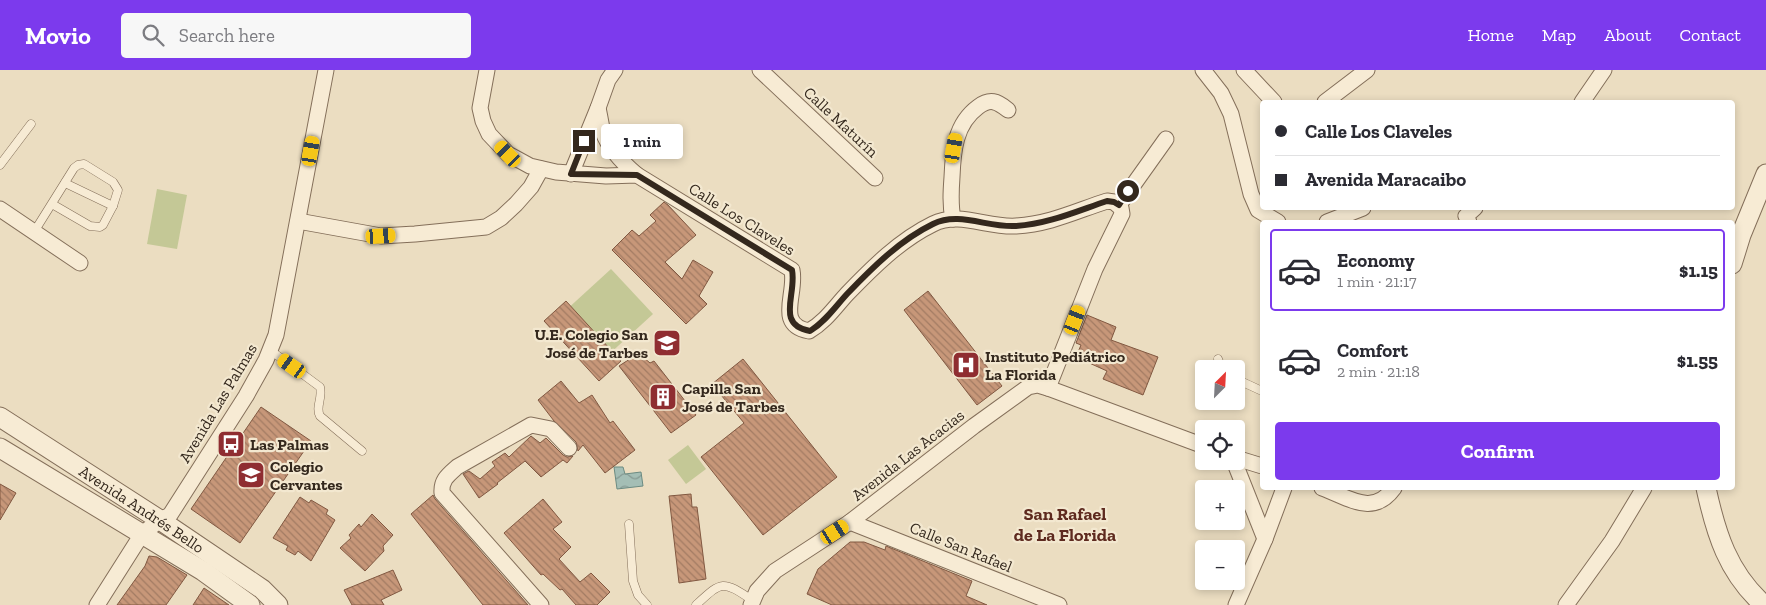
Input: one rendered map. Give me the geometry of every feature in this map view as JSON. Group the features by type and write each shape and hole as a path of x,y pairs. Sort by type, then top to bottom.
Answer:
{"street":[{"name":"Avenida Las Palmas","path":"97,605 142,534 170,515 246,396 270,350 276,335 326,70"},
{"path":"487,70 480,108 483,121 489,134 508,154 530,166 571,174 637,175"},
{"path":"571,174 608,80 615,70"},
{"name":"Calle Maturín","path":"760,70 875,178"},
{"path":"1203,70 1222,93 1231,114 1251,194 1258,210 1275,220"},
{"path":"1244,70 1272,100"},
{"path":"1328,100 1367,70"},
{"path":"1583,100 1604,70"},
{"path":"953,219 951,208 952,159 956,137 971,112 985,102 998,102 1008,110"},
{"path":"598,108 603,133 622,163 637,175"},
{"path":"1166,139 1119,205 1122,214 1095,269 1048,388 1195,443"},
{"path":"298,222 381,236 486,226 501,218 516,204 531,187 541,168"},
{"path":"1735,254 1766,174"},
{"name":"Calle Los Claveles","path":"637,175 792,270 794,280 789,317 794,325 801,330 810,331 819,326 848,293 882,260 907,240 934,223 953,219 1013,226 1043,223 1107,201 1119,205"},
{"path":"0,209 80,263"},
{"path":"1332,220 1358,210"},
{"name":"Avenida Las Acacias","path":"752,603 757,591 775,571 850,522 1028,386 1038,385 1048,388"},
{"name":"Avenida Andrés Bello","path":"0,417 160,520 262,590 278,605"},
{"path":"541,605 442,493 441,485 457,467 531,425 551,429 569,448"},
{"name":"Avenida Andrés Bello","path":"0,448 211,576 250,605"},
{"path":"1245,461 1260,465"},
{"path":"1238,470 1265,539"},
{"path":"1236,605 1265,539 1283,490"},
{"path":"1327,490 1364,504 1382,501 1392,490"},
{"path":"1566,605 1612,541 1643,490"},
{"path":"1706,490 1726,555 1752,594 1764,605"},
{"name":"Calle San Rafael","path":"850,522 1059,605"}],"lane":[{"path":"0,165 31,124"},
{"path":"34,232 74,168 78,165 84,164 114,182 118,190 113,206 103,225 96,227 52,204"},
{"path":"65,183 113,206"},
{"path":"270,350 320,387 321,399 318,406 320,416 362,451"},
{"path":"1245,383 1260,390"},
{"path":"629,524 632,582 638,595 647,605"},
{"path":"696,605 713,588 724,586 735,589 752,603"}],"green space":[{"path":"157,189 187,195 177,249 147,244"},
{"path":"611,269 653,314 606,357 564,312"},
{"path":"688,445 706,469 686,484 668,460"}],"water":[{"path":"614,467 623,467 625,474 641,472 643,486 617,489"}],"building":[{"path":"664,202 696,235 665,262 682,279 693,260 713,272 699,296 707,304 686,324 612,250 632,230 639,236 656,221 650,215"},
{"name":"Instituto Pediátrico La Florida","path":"928,291 1002,386 977,405 904,310"},
{"path":"566,301 621,361 599,381 544,321"},
{"path":"1087,315 1116,327 1111,340 1158,357 1143,395 1103,379 1107,371 1076,357 1081,345 1076,343"},
{"name":"Capilla San José de Tarbes","path":"636,355 643,357 650,363 654,361 696,415 671,433 619,366"},
{"path":"743,359 837,477 763,535 701,457 744,423 712,384"},
{"path":"561,381 579,403 592,395 610,423 613,421 635,450 605,473 583,445 578,451 576,442 554,421 538,400"},
{"name":"Colegio Cervantes","path":"261,407 311,441 240,543 191,509"},
{"path":"531,436 540,443 546,438 563,455 567,457 573,456 567,463 563,460 541,477 525,461 479,498 463,474 469,471 480,479 495,466 492,462 505,453 509,457"},
{"path":"0,484 16,493 0,520"},
{"path":"691,494 692,507 697,507 706,579 679,583 669,496"},
{"path":"433,495 528,605 483,605 411,514"},
{"path":"300,497 309,503 311,500 328,510 326,514 335,520 311,561 298,551 295,555 286,550 288,546 273,538"},
{"path":"543,499 562,522 553,529 571,547 559,559 580,582 591,573 610,592 597,605 576,605 562,589 560,590 543,574 541,575 504,533"},
{"path":"372,514 393,535 383,546 384,551 365,571 340,548 351,538 349,535 359,524 361,527"},
{"path":"850,542 864,542 885,550 886,546 972,581 966,596 987,605 832,605 807,594 818,569"},
{"path":"149,556 157,557 187,575 166,605 117,605 145,566"},
{"path":"393,570 402,590 381,600 384,605 352,605 344,590"},
{"path":"204,588 229,605 193,605"}],"place":[{"name":"U.E. Colegio San José de Tarbes","path":"667,343"},
{"name":"Instituto Pediátrico La Florida","path":"966,365"},
{"name":"Capilla San José de Tarbes","path":"663,397"},
{"name":"Las Palmas","path":"231,444"},
{"name":"Colegio Cervantes","path":"251,475"}],"district":[{"name":"San Rafael de La Florida","path":"1065,524"}],"route":[{"path":"584,141 571,174 637,175 792,270 794,280 789,317 794,325 801,330 810,331 819,326 848,293 882,260 907,240 934,223 953,219 1013,226 1043,223 1107,201 1119,205 1128,191"}]}
